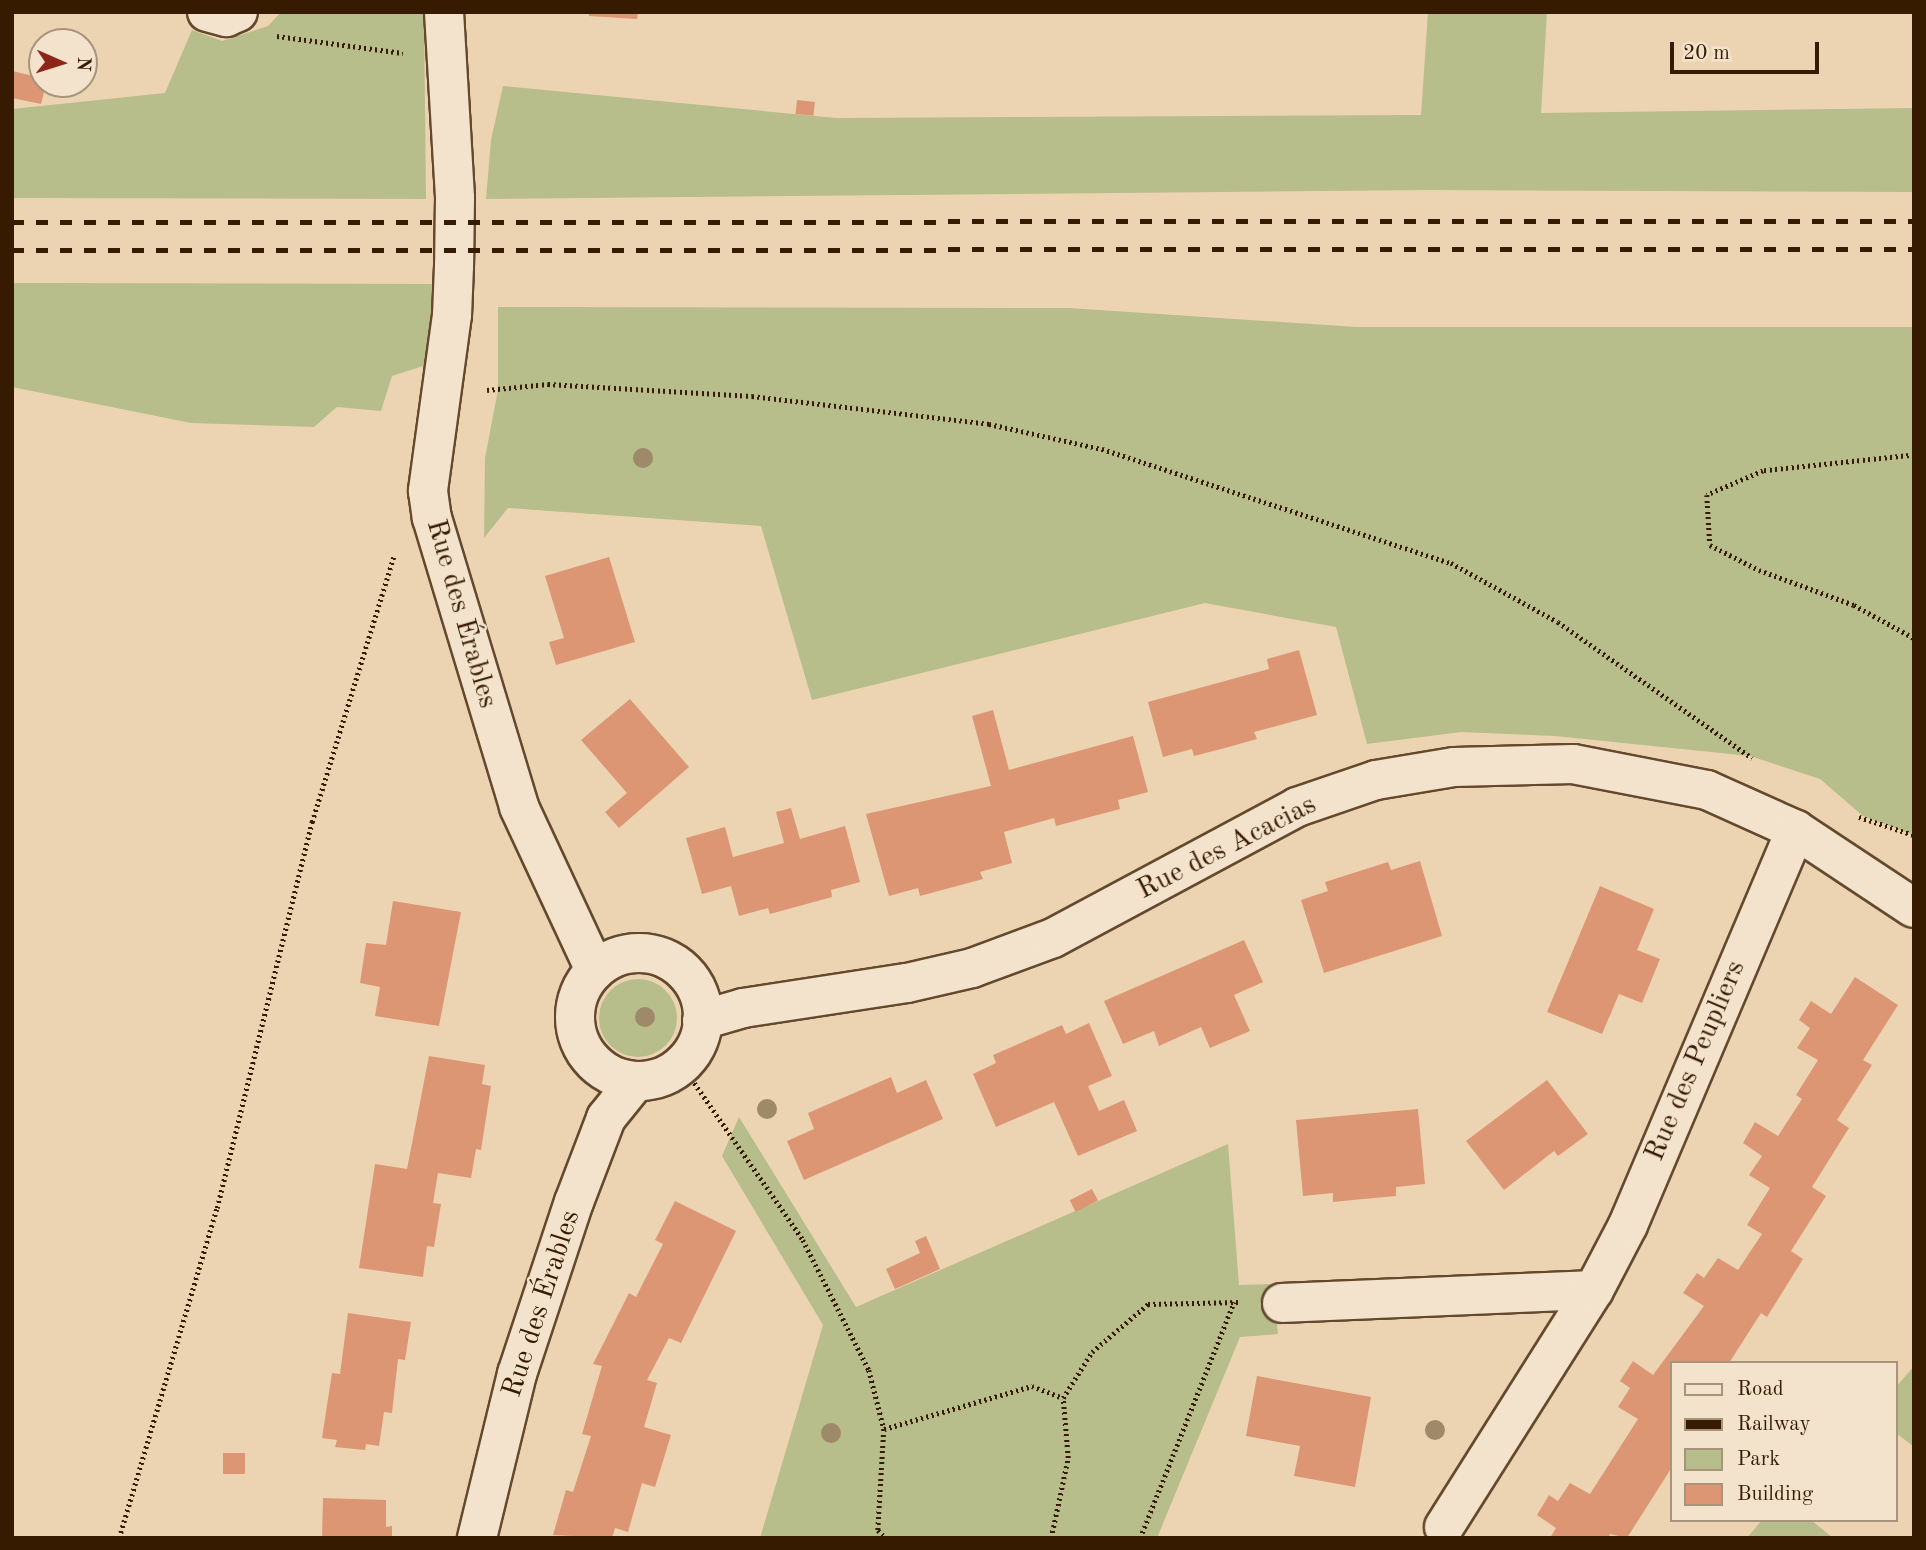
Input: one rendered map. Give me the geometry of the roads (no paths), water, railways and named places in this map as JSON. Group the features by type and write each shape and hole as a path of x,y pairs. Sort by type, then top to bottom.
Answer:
{"street":[{"name":"Rue des Érables","path":"444,12 455,198 452,315 428,491 432,518 519,807 595,970"},
{"name":"Rue des Acacias","path":"702,1020 743,1008 907,983 972,968 1053,938 1297,807 1376,780 1454,766 1573,764 1707,790 1762,811 1796,830 1914,908"},
{"name":"Rue des Peupliers","path":"1444,1527 1594,1290 1628,1225 1796,830"},
{"path":"642,953 666,959 696,987 702,1020 697,1045 682,1065 660,1078 635,1082 603,1071 590,1060 575,1031 577,997 595,970 625,954 642,953"},
{"name":"Rue des Érables","path":"477,1538 517,1374 574,1202 606,1118 635,1082"},
{"path":"1283,1303 1594,1290"}],"railway":[{"path":"12,222 1914,221"},
{"path":"12,250 1914,249"}]}
